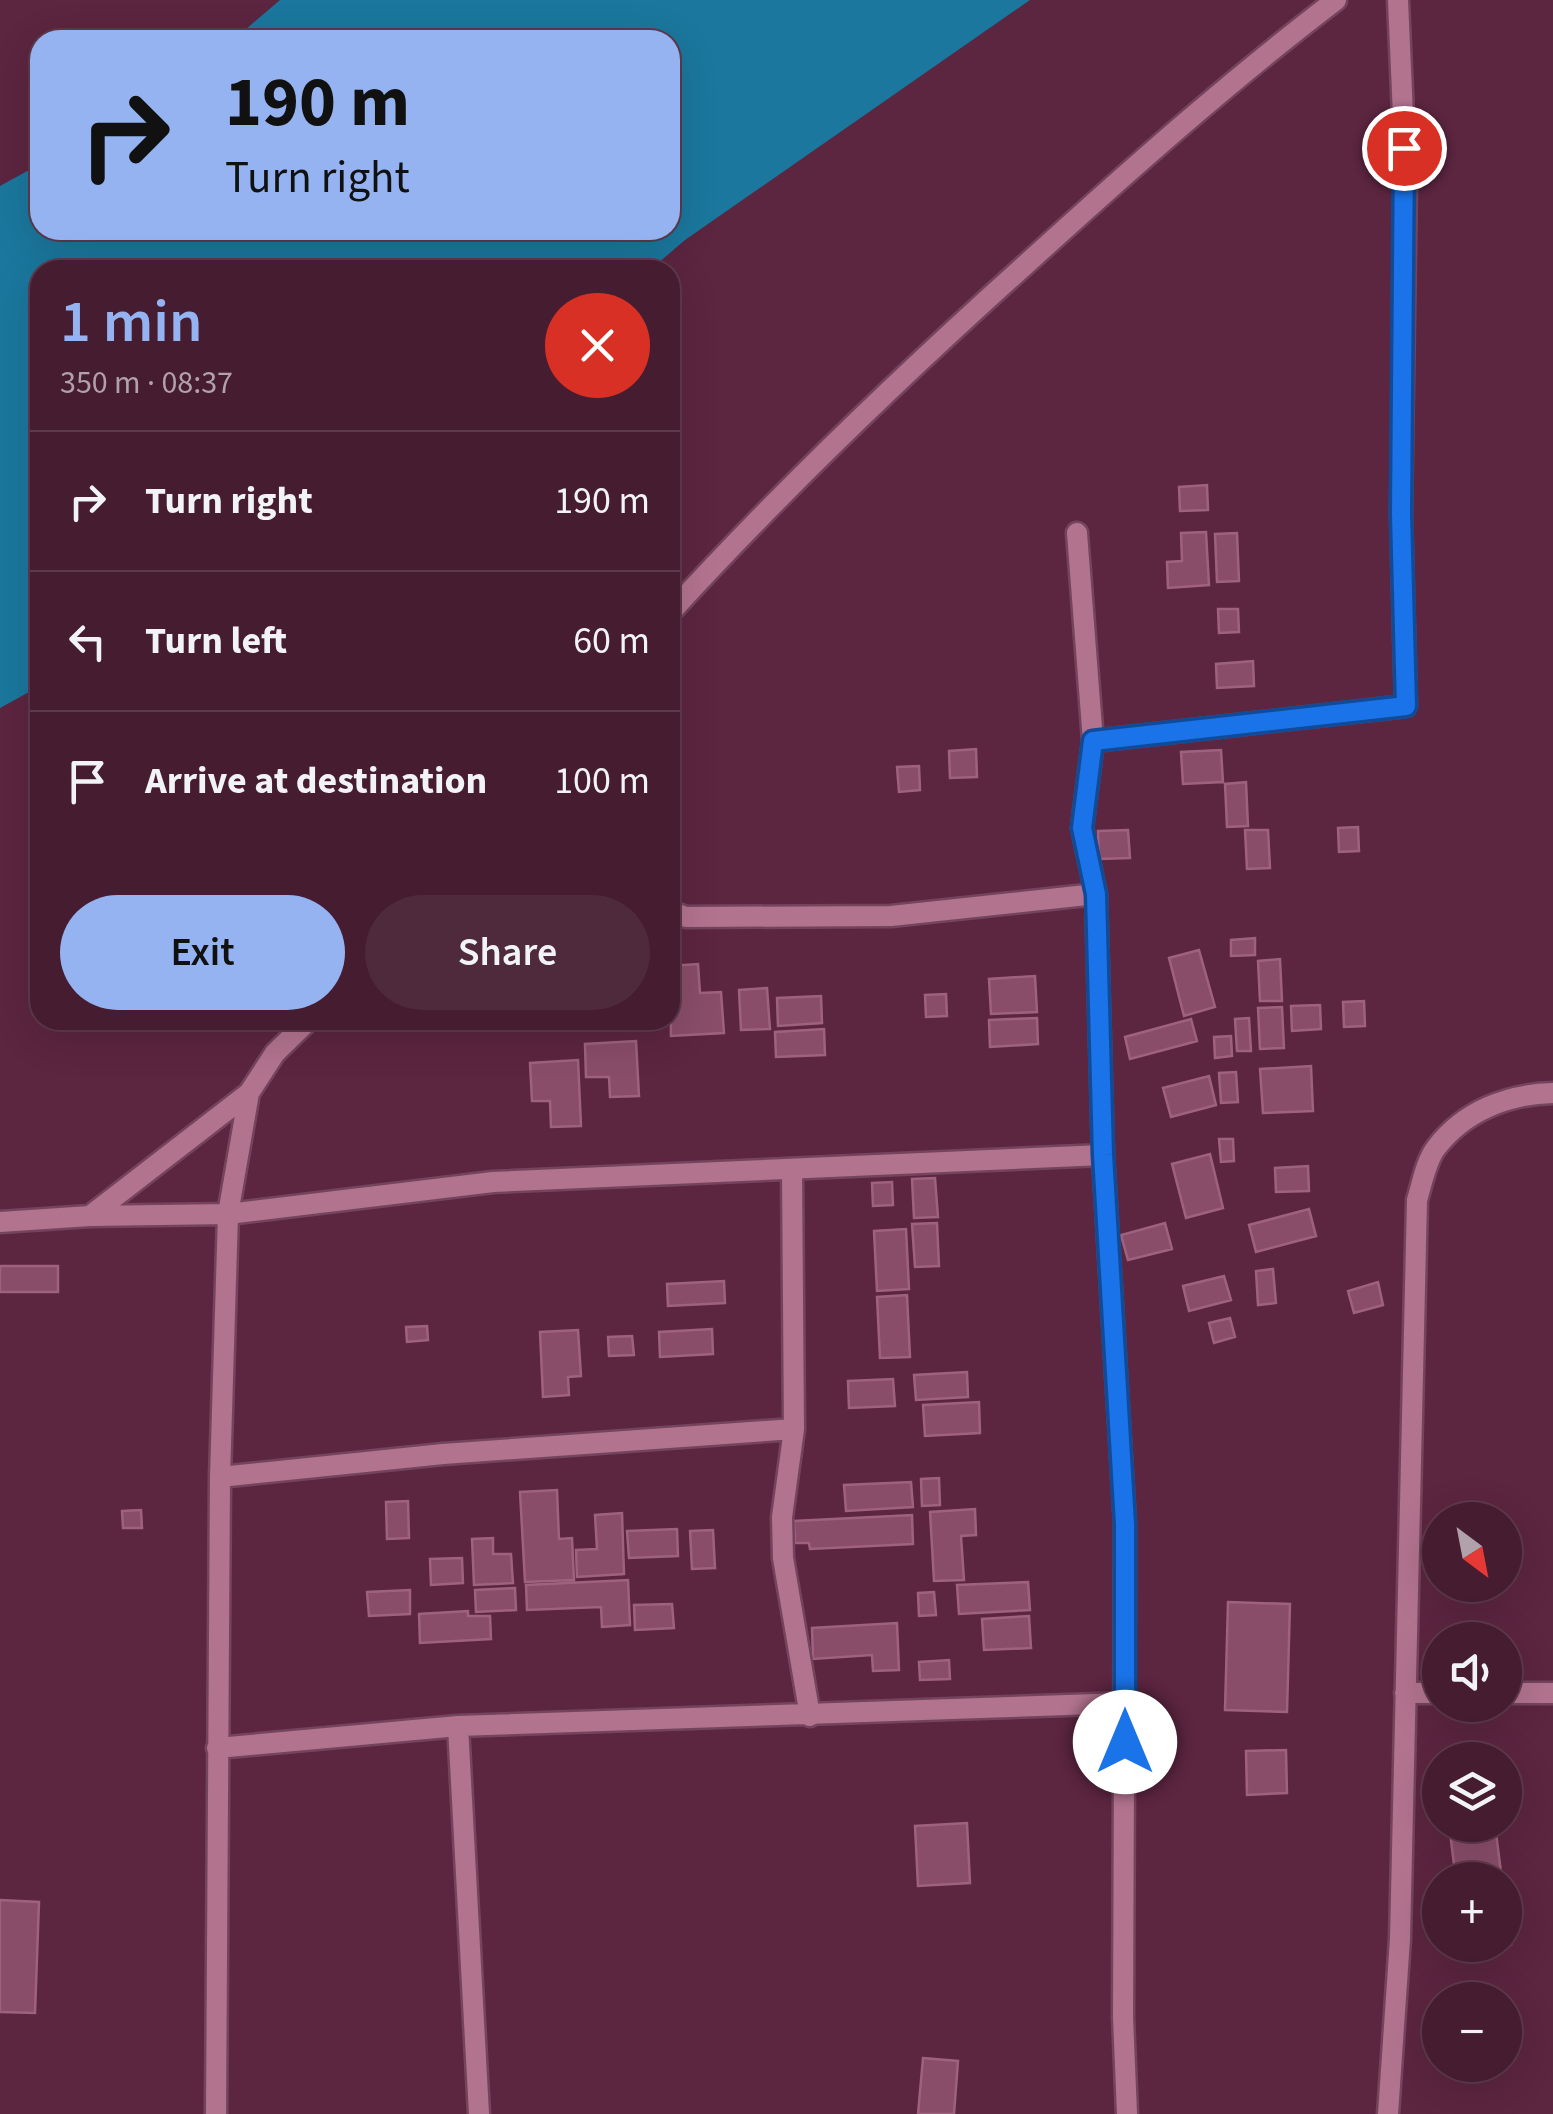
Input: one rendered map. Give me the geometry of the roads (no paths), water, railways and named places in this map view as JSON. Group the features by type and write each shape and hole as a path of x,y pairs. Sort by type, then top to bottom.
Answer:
{"street":[{"path":"680,603 879,397 1090,206 1281,42 1336,0"},
{"path":"1093,741 1406,706 1401,514 1406,185 1398,0"},
{"path":"1076,533 1093,741 1082,828 1096,894 1103,1155 1125,1524 1122,2017 1127,2114"},
{"path":"680,915 720,918 891,916 1096,894"},
{"path":"90,1216 249,1094 274,1053 298,1030"},
{"path":"1388,2114 1400,1939 1417,1200 1434,1150 1478,1109 1553,1092"},
{"path":"216,2114 220,1477 228,1214 249,1094"},
{"path":"0,1222 228,1214 493,1182 1103,1155"},
{"path":"792,1170 794,1430 782,1517 784,1558 810,1716"},
{"path":"220,1477 443,1454 794,1430"},
{"path":"1406,1693 1422,1693"},
{"path":"1522,1693 1553,1693"},
{"path":"218,1748 458,1726 1125,1703"},
{"path":"458,1726 479,2114"}],"water":[{"path":"280,0 1030,0 662,260 30,260 30,692 0,708 0,186 30,170 30,240 680,240 680,30 245,30"}]}
